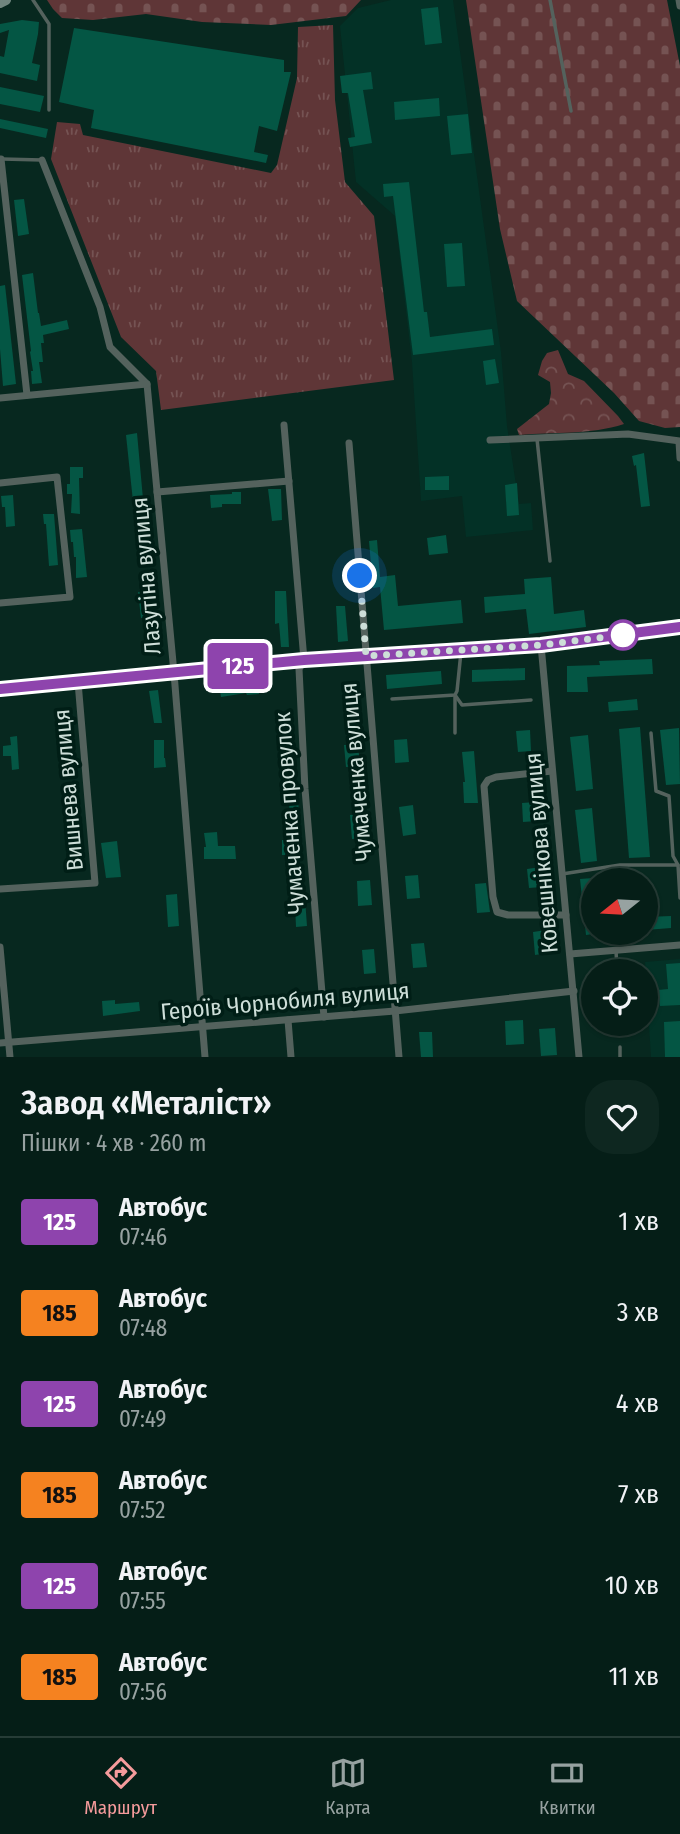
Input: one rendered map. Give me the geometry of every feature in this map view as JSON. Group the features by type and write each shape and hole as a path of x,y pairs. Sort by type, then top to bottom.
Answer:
{"street":[{"path":"0,3 6,0"},
{"path":"679,0 680,6"},
{"path":"1,159 27,395"},
{"path":"42,160 100,307 110,347 147,384"},
{"path":"0,398 147,384"},
{"name":"Лазутіна вулиця","path":"147,384 205,1057"},
{"name":"Чумаченка провулок","path":"284,425 304,660 299,669 305,789 324,1017"},
{"path":"490,440 628,434 679,442 680,458"},
{"name":"Чумаченка вулиця","path":"349,443 399,1057"},
{"path":"0,483 57,477 70,597 0,603"},
{"path":"157,492 289,481"},
{"path":"0,689 304,660 541,645 680,627"},
{"name":"Ковешнікова вулиця","path":"541,645 579,1057"},
{"name":"Вишнева вулиця","path":"0,889 95,883 78,682"},
{"path":"552,771 496,777 488,780 484,786 493,897 497,912 508,915 566,915"},
{"path":"570,954 680,945"},
{"path":"0,947 4,1042 10,1057"},
{"name":"Героїв Чорнобиля вулиця","path":"4,1042 395,1011 573,991"},
{"path":"288,1020 291,1057"}],"lane":[{"path":"33,0 48,23 49,110"},
{"path":"550,0 572,111"},
{"path":"1,159 42,160"},
{"path":"537,439 550,561"},
{"path":"455,733 455,695 461,650"},
{"path":"392,699 455,695"},
{"path":"455,695 462,705 531,700"},
{"path":"651,733 656,791 669,796 673,856 679,865 680,898"},
{"path":"562,874 620,865 679,865"},
{"path":"616,950 616,959"},
{"path":"620,1047 620,1057"}],"shaded area":[{"path":"391,0 453,0 501,352 507,426 519,504 531,503 533,530 466,537 462,496 421,501 412,362 395,216 356,182 340,26 358,8"},
{"path":"680,959 680,1057 651,1057 650,1036 658,1036 658,961"}],"green space":[{"path":"47,0 361,0 346,16 271,25 202,22 146,14 93,20 62,18"},
{"path":"466,0 667,0 680,66 680,427 665,428 639,421 614,393 517,301 500,229"},
{"path":"333,25 335,100 345,182 374,216 394,380 161,410 156,371 121,337 51,159 57,122 80,124 83,135 271,173 277,165 297,78 298,27"},
{"path":"558,350 568,374 584,381 624,424 585,432 519,435 517,429 549,404 550,382 538,375 547,353"}],"building":[{"path":"438,7 442,43 425,45 421,9"},
{"path":"22,20 39,22 32,63 40,65 37,81 0,73 0,56 4,57 9,30 0,33 0,24"},
{"path":"74,28 284,60 284,72 291,72 277,131 259,126 254,152 268,155 266,163 91,128 94,110 59,102"},
{"path":"371,72 373,89 363,90 372,143 350,147 348,138 355,137 348,93 342,93 340,76"},
{"path":"0,87 44,96 40,112 0,104"},
{"path":"439,98 440,116 395,120 394,102"},
{"path":"468,114 472,153 451,155 447,116"},
{"path":"0,119 48,129 46,138 0,128"},
{"path":"409,182 424,312 427,312 430,337 492,329 494,345 413,355 393,196 384,197 383,184"},
{"path":"24,199 29,234 18,236 14,200"},
{"path":"462,243 465,286 447,287 444,244"},
{"path":"33,273 41,326 67,320 69,329 43,335 43,362 39,362 42,383 32,384 33,371 22,275"},
{"path":"5,285 16,384 3,386 0,286"},
{"path":"495,359 499,383 486,385 483,361"},
{"path":"137,433 144,510 134,511 126,435"},
{"path":"644,453 650,506 641,507 636,465 634,466 632,456"},
{"path":"70,467 83,467 83,478 79,478 80,514 71,513 72,494 67,494"},
{"path":"449,476 449,490 425,490 425,477"},
{"path":"517,483 519,515 507,516 505,485"},
{"path":"268,489 281,489 282,520 272,521"},
{"path":"241,492 241,504 222,504 222,507 211,508 210,495"},
{"path":"13,495 15,526 6,527 5,507 2,507 1,496"},
{"path":"43,514 54,514 58,565 49,566"},
{"path":"82,529 87,577 76,578 76,557 70,530"},
{"path":"446,535 448,553 429,555 427,538"},
{"path":"377,540 380,577 395,575 398,606 461,600 463,623 384,630 380,587 373,588 369,541"},
{"path":"551,577 554,614 584,610 586,627 529,634 526,609 485,613 484,597 525,594 524,579"},
{"path":"150,590 154,617 141,618 138,592"},
{"path":"275,591 286,591 289,647 281,647 279,623 275,624"},
{"path":"336,606 345,606 348,641 338,642"},
{"path":"652,659 653,674 587,677 588,692 567,692 567,666 600,665 599,661"},
{"path":"525,668 525,680 472,682 472,670"},
{"path":"441,671 442,684 387,689 386,675"},
{"path":"258,683 259,694 221,697 219,685"},
{"path":"158,690 162,723 154,723 149,691"},
{"path":"637,699 638,710 609,712 608,702"},
{"path":"640,727 650,857 629,858 619,729"},
{"path":"679,728 680,784 666,785 660,730"},
{"path":"530,730 531,751 518,752 516,731"},
{"path":"588,735 593,789 576,791 570,737"},
{"path":"17,736 19,769 12,770 11,756 3,756 3,746 11,745 10,737"},
{"path":"407,739 409,762 395,763 394,740"},
{"path":"154,740 164,740 166,767 154,768"},
{"path":"358,744 360,766 346,767 344,745"},
{"path":"474,751 478,803 464,803 462,752"},
{"path":"289,802 298,802 300,855 282,855 282,840 286,840 284,822 290,821"},
{"path":"535,802 537,821 523,822 522,803"},
{"path":"413,805 416,834 403,836 399,807"},
{"path":"592,808 597,861 581,863 575,810"},
{"path":"364,814 366,838 352,839 350,815"},
{"path":"217,832 218,846 235,846 236,859 204,859 204,833"},
{"path":"117,841 121,877 106,878 101,843"},
{"path":"541,867 542,887 529,888 527,869"},
{"path":"303,871 307,926 296,927 292,872"},
{"path":"418,875 420,898 407,899 405,876"},
{"path":"370,880 372,905 358,906 357,881"},
{"path":"486,883 490,912 477,913 475,884"},
{"path":"177,894 179,926 168,927 166,895"},
{"path":"671,916 671,928 658,929 658,917"},
{"path":"546,930 548,953 535,955 533,932"},
{"path":"424,943 427,967 413,968 411,944"},
{"path":"374,949 376,973 364,974 362,950"},
{"path":"680,963 680,1005 660,1006 658,990 668,989 666,964"},
{"path":"115,1000 115,1004 139,1002 140,1011 103,1016 102,1001"},
{"path":"523,1020 524,1044 506,1045 505,1021"},
{"path":"680,1021 680,1057 665,1057 664,1022"},
{"path":"555,1028 557,1055 541,1056 539,1029"},
{"path":"419,1032 432,1032 433,1057 421,1057"}],"bus line":[{"name":"125","path":"0,689 304,660 541,645 680,627"}],"route":[{"path":"360,576 366,656 541,645 623,635"}]}
